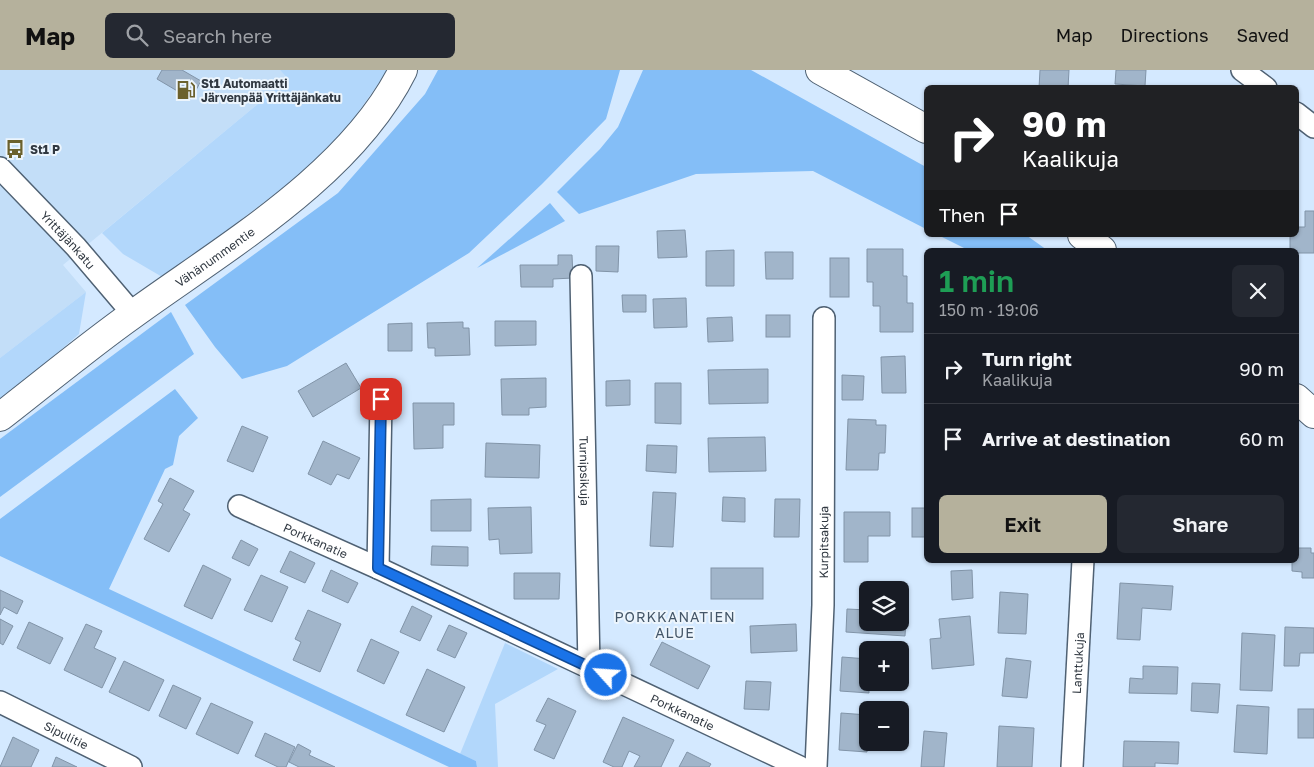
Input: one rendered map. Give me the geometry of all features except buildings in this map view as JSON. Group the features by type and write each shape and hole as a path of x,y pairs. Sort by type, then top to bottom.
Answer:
{"main road":[{"name":"Vähänummentie","path":"0,416 133,314 259,224 319,175 364,129 403,70"},
{"path":"820,70 924,128"},
{"path":"1085,237 1099,248"},
{"path":"1299,401 1314,414"}],"street":[{"path":"1242,70 1262,85"},
{"path":"1299,114 1314,127"},
{"name":"Yrittäjänkatu","path":"0,168 76,247 133,314"},
{"name":"Turnipsikuja","path":"581,276 589,666"},
{"name":"Kurpitsakuja","path":"816,767 823,605 824,318"},
{"path":"378,568 381,399"},
{"name":"Porkkanatie","path":"238,506 378,568 800,767"},
{"name":"Lanttukuja","path":"1072,767 1083,563"},
{"name":"Sipulitie","path":"0,702 131,767"}],"shaded area":[{"path":"0,70 280,70 288,79 63,265 86,292 0,358"},
{"path":"280,70 388,70 330,152 164,278 123,254 102,233 288,79"},
{"path":"438,70 620,70 606,119 542,184 469,253 287,366 242,379 215,347 185,305 338,193 425,94"},
{"path":"643,70 751,70 924,166 924,228 813,171 696,174 579,214 557,192 600,149 618,127"},
{"path":"550,203 565,221 477,268"},
{"path":"942,237 1029,237 1044,248 964,248"},
{"path":"86,292 79,334 0,403 0,358"},
{"path":"171,312 194,354 0,497 0,439"},
{"path":"175,389 198,418 179,436 173,465 165,469 109,589 476,761 477,767 449,767 0,556 0,519"},
{"path":"505,643 558,669 495,704 498,767 477,767 476,761 460,754"}],"place":[{"name":"St1 Automaatti Järvenpää Yrittäjänkatu","path":"186,90"},
{"name":"St1 P","path":"15,149"}],"district":[{"name":"PORKKANATIEN ALUE","path":"675,624"}],"route":[{"path":"381,399 378,568 606,675"}]}
